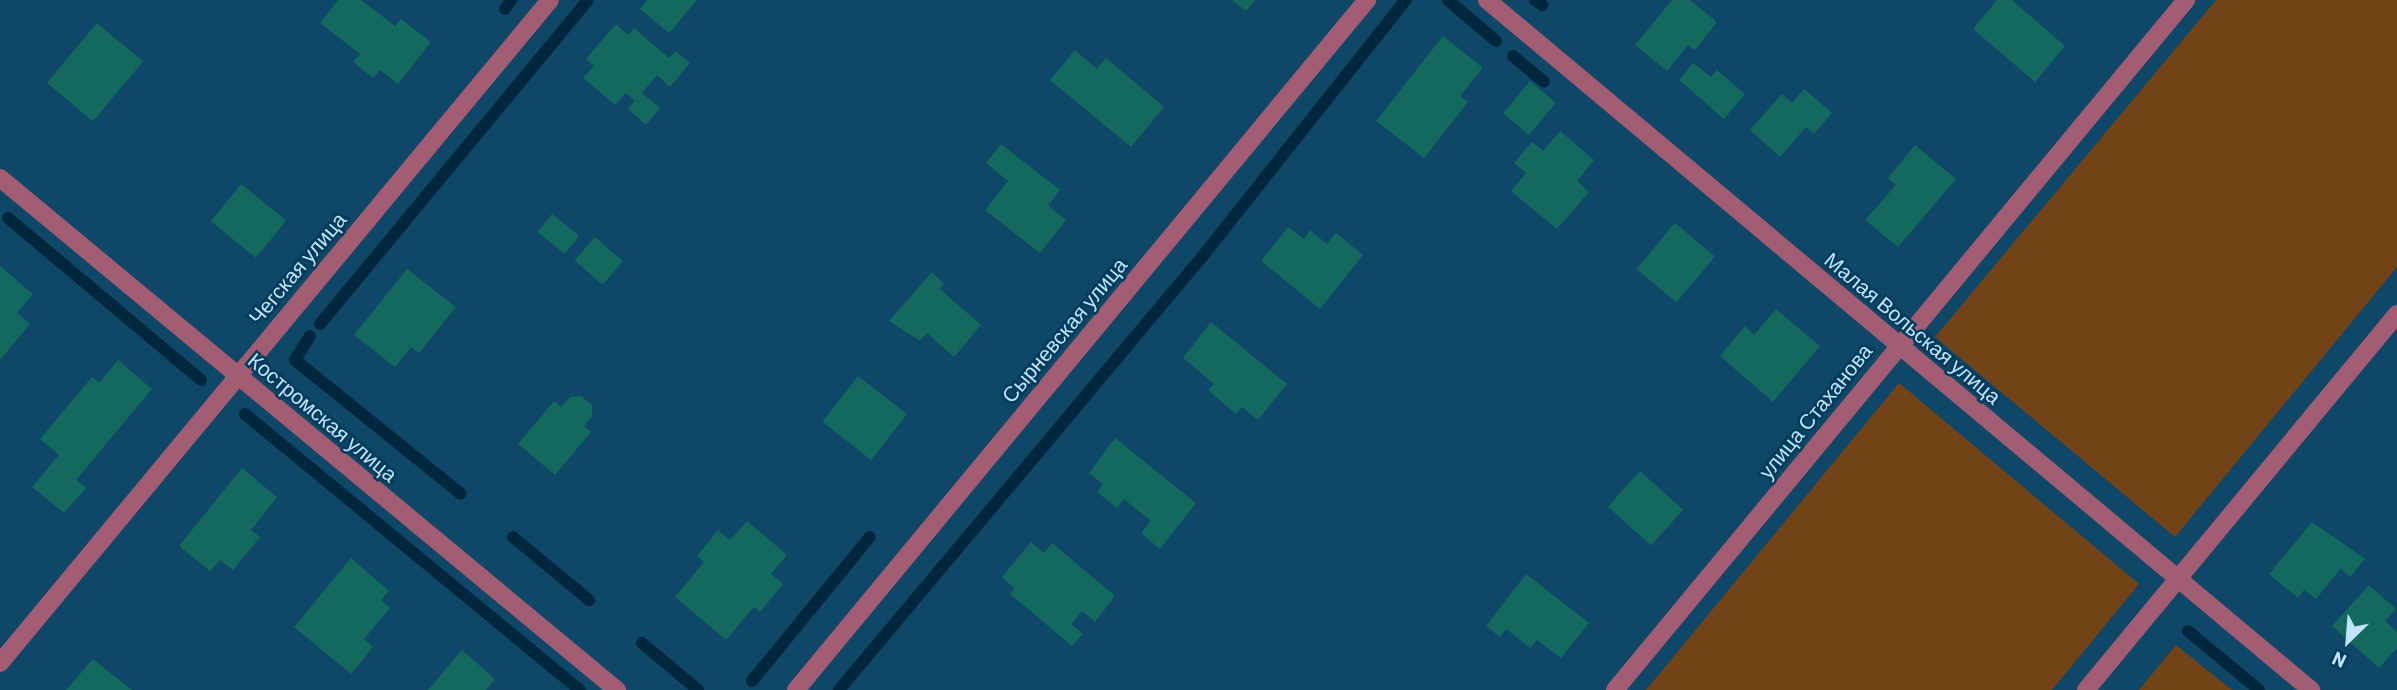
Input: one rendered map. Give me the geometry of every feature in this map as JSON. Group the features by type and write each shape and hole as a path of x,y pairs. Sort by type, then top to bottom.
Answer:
{"street":[{"name":"Чегская улица","path":"0,663 550,0"},
{"name":"Сырневская улица","path":"796,690 1367,0"},
{"name":"Малая Вольская улица","path":"1487,0 2311,690"},
{"name":"улица Стаханова","path":"1615,690 2186,0"},
{"name":"Костромская улица","path":"0,178 617,690"},
{"path":"2086,690 2397,314"}],"shaded area":[{"path":"2216,0 2397,0 2397,267 2175,537 1935,337"},
{"path":"1899,383 2139,584 2052,690 1646,690"},
{"path":"2176,645 2232,690 2139,690"}],"building":[{"path":"338,0 361,0 395,26 401,19 431,42 398,84 380,70 373,78 353,62 360,54 320,23"},
{"path":"647,0 697,0 669,33 640,9"},
{"path":"1232,0 1255,0 1246,11"},
{"path":"1672,0 1690,0 1717,22 1695,50 1688,45 1667,71 1635,45"},
{"path":"1997,0 2012,0 2065,46 2035,82 1973,29"},
{"path":"97,23 143,62 93,121 47,83"},
{"path":"616,24 628,35 634,28 669,58 676,51 690,63 670,87 657,75 642,93 660,108 646,125 628,109 635,101 626,93 615,105 583,78 594,66 586,59"},
{"path":"1443,36 1483,68 1460,96 1468,102 1424,158 1376,121"},
{"path":"1075,50 1097,69 1106,58 1164,107 1131,147 1050,80"},
{"path":"1693,63 1711,77 1717,70 1745,94 1724,119 1679,80"},
{"path":"1530,81 1556,103 1529,135 1503,113"},
{"path":"1804,89 1832,113 1814,134 1806,127 1780,157 1750,130 1782,94 1792,103"},
{"path":"1560,131 1594,160 1577,181 1589,192 1557,229 1511,191 1526,173 1514,163 1532,142 1543,151"},
{"path":"1001,144 1060,190 1048,206 1066,220 1040,253 985,210 1008,181 986,163"},
{"path":"1915,145 1956,179 1898,247 1865,220 1896,185 1888,178"},
{"path":"241,184 286,221 256,258 211,221"},
{"path":"552,214 579,236 565,254 538,232"},
{"path":"1675,223 1715,256 1676,302 1636,269"},
{"path":"1288,227 1304,239 1310,230 1327,244 1336,233 1363,255 1320,309 1261,261"},
{"path":"595,237 623,261 603,285 575,260"},
{"path":"0,266 33,294 17,313 30,324 0,360"},
{"path":"407,269 456,307 419,353 411,347 395,367 354,335"},
{"path":"932,272 944,284 940,289 981,325 954,357 927,333 920,341 889,321"},
{"path":"1776,309 1820,346 1773,402 1720,356 1745,326 1754,335"},
{"path":"1211,322 1287,384 1258,420 1242,407 1236,414 1208,390 1214,384 1183,358"},
{"path":"118,360 152,389 76,480 86,488 64,513 32,487 59,455 40,439 92,377 99,383"},
{"path":"858,376 907,414 871,460 822,422"},
{"path":"581,396 592,405 592,416 584,426 591,432 555,475 518,444 554,401 561,407 570,397"},
{"path":"1115,438 1196,503 1160,549 1141,533 1151,521 1124,499 1117,508 1097,492 1103,484 1089,473"},
{"path":"242,468 277,497 251,530 260,537 233,570 220,560 210,571 179,546"},
{"path":"1640,471 1683,510 1651,545 1608,507"},
{"path":"747,521 787,555 771,574 783,584 760,612 754,607 726,640 675,597 704,562 697,556 718,530 730,540"},
{"path":"2312,522 2365,559 2350,577 2341,568 2316,599 2304,590 2298,598 2269,574"},
{"path":"1031,542 1044,553 1052,543 1115,596 1095,622 1082,611 1071,624 1083,634 1072,646 1010,594 1014,588 1002,577"},
{"path":"351,558 389,591 381,600 390,608 364,639 373,647 351,674 294,627"},
{"path":"1526,574 1589,623 1561,658 1537,640 1530,648 1506,629 1500,637 1486,626"},
{"path":"2369,585 2396,609 2385,621 2397,632 2397,648 2379,668 2332,626"},
{"path":"462,650 495,679 486,690 428,690"},
{"path":"93,659 132,690 66,690"}],"waterway":[{"path":"505,9 511,0"},
{"path":"320,324 588,0"},
{"path":"839,690 1202,257 1406,0"},
{"path":"1448,0 1496,41"},
{"path":"1535,0 1542,5"},
{"path":"1513,56 1544,82"},
{"path":"8,218 201,380"},
{"path":"310,336 295,360 461,494"},
{"path":"245,414 580,690"},
{"path":"513,537 589,600"},
{"path":"752,681 870,537"},
{"path":"2188,631 2259,690"},
{"path":"642,643 698,690"}]}
